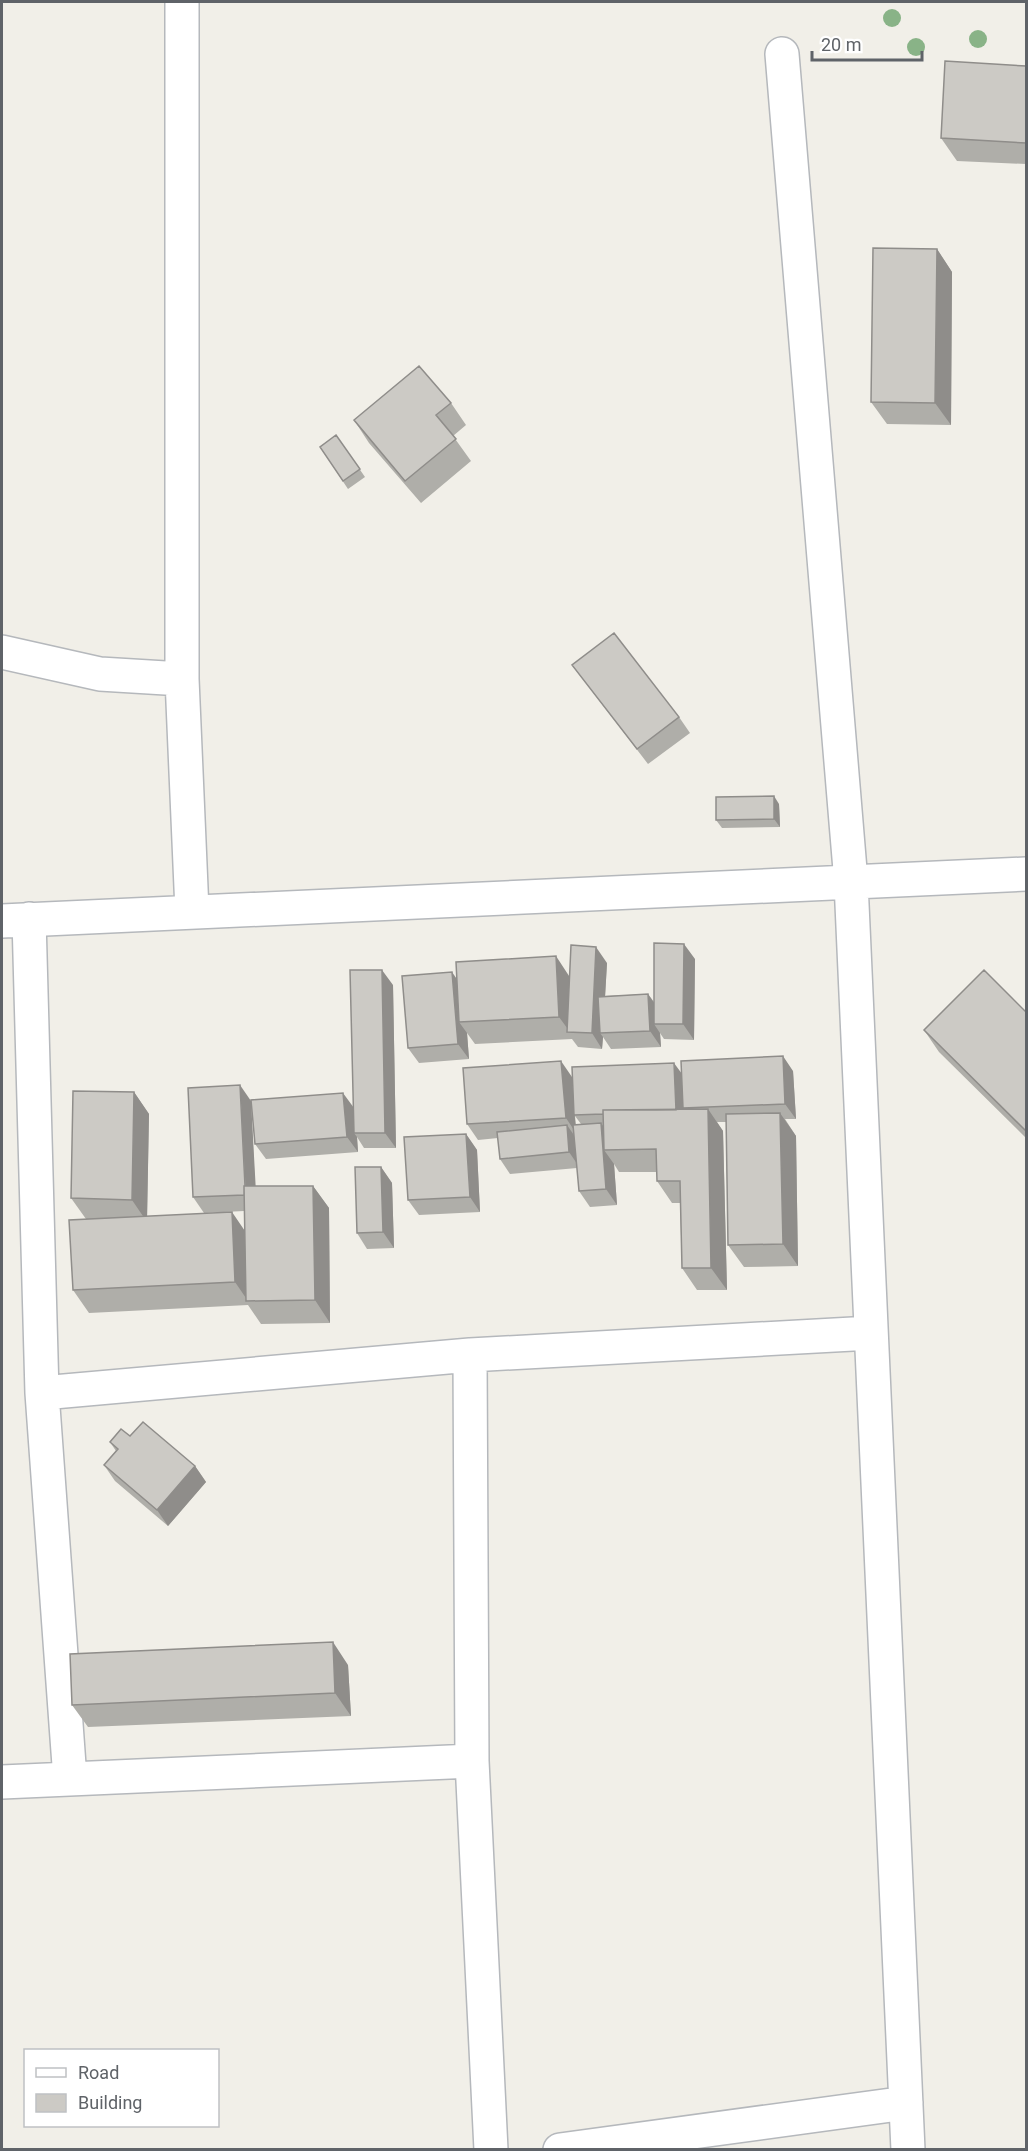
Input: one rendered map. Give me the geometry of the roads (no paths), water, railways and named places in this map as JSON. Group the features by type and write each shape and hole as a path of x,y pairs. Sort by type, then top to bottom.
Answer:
{"street":[{"path":"182,2 182,679 192,911"},
{"path":"782,54 851,882 908,2150"},
{"path":"2,652 100,674 182,679"},
{"path":"70,1779 42,1393 15,920 1026,874"},
{"path":"42,1393 470,1355 871,1333"},
{"path":"470,1355 472,1761 491,2150"},
{"path":"2,1782 472,1761"},
{"path":"560,2150 906,2103"}]}
